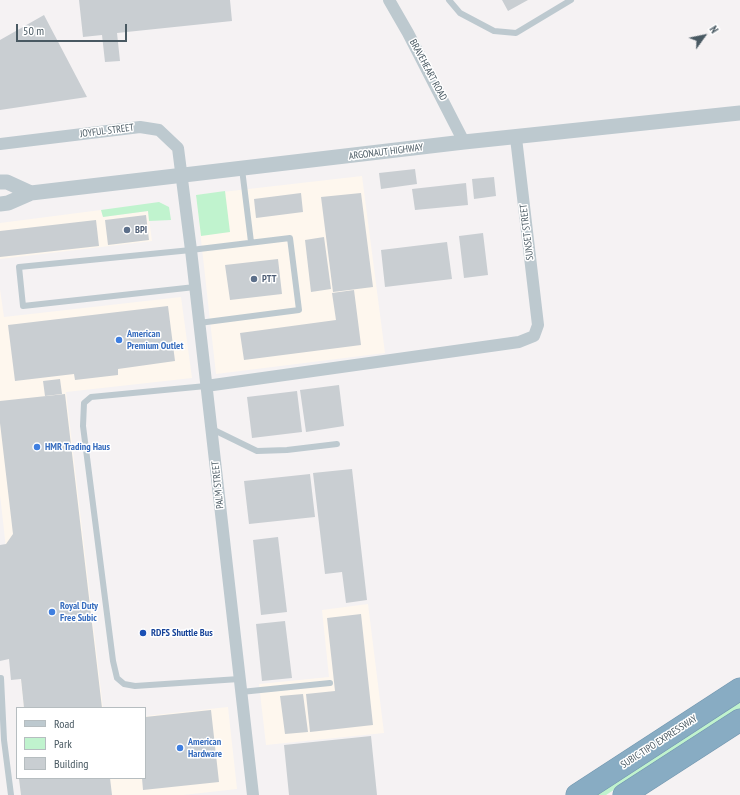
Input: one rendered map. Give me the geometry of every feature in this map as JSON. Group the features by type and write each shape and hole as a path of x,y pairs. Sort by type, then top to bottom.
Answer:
{"highway":[{"name":"SUBIC-TIPO EXPRESSWAY","path":"577,795 740,689"},
{"path":"624,795 740,720"}],"street":[{"name":"BRAVEHEART ROAD","path":"389,0 448,109 464,142"},
{"name":"ARGONAUT HIGHWAY","path":"0,204 8,203 31,193 464,142 516,138 740,113"},
{"name":"JOYFUL STREET","path":"0,144 150,127 165,134 178,148 182,176"},
{"name":"SUNSET STREET","path":"206,386 519,342 534,336 538,325 516,138"},
{"name":"PALM STREET","path":"182,176 253,795"},
{"path":"0,182 7,182 31,193"}],"lane":[{"path":"449,0 460,13 494,32 516,33 571,0"},
{"path":"242,169 251,242"},
{"path":"195,286 23,306 19,267 191,250 290,238 299,310 199,323"},
{"path":"206,386 91,396 84,403 83,426 113,661 117,678 124,684 141,686 239,679"},
{"path":"211,429 256,451 287,450 337,444"},
{"path":"0,678 4,740 11,795"},
{"path":"241,692 330,683"}],"shaded area":[{"path":"362,176 385,353 216,374 196,195"},
{"path":"101,210 103,217 148,211 152,241 0,259 0,223"},
{"path":"0,289 4,317 181,297 192,378 66,392 103,707 24,707 0,495"},
{"path":"368,604 384,733 266,745 259,684 329,677 322,610"},
{"path":"228,707 237,789 183,795 21,795 19,779 146,779 146,716"}],"green space":[{"path":"225,191 230,232 201,236 196,195"},
{"path":"159,202 169,207 171,220 149,221 148,211 103,217 101,210"},
{"path":"740,698 740,709 606,795 591,795"}],"building":[{"path":"79,0 230,0 232,21 117,33 120,61 105,62 102,35 83,37"},
{"path":"502,0 528,0 508,11"},
{"path":"44,15 87,97 0,110 0,40"},
{"path":"415,169 417,184 381,189 379,173"},
{"path":"494,177 496,196 474,199 472,179"},
{"path":"466,183 468,205 415,210 412,189"},
{"path":"301,193 303,212 256,218 254,199"},
{"path":"361,193 373,287 333,292 321,197"},
{"name":"BPI","path":"146,215 149,240 108,245 105,220"},
{"path":"96,220 99,246 0,257 0,231"},
{"path":"483,233 488,275 464,278 459,236"},
{"path":"324,237 331,289 311,292 305,240"},
{"path":"447,242 452,279 385,287 381,250"},
{"name":"PTT","path":"278,259 282,294 230,300 225,265"},
{"path":"354,290 361,345 244,360 240,333 336,320 332,293"},
{"name":"American Premium Outlet","path":"168,306 175,361 118,369 118,375 75,380 74,374 15,381 8,325"},
{"path":"60,379 62,394 45,396 43,381"},
{"path":"339,385 344,426 306,432 300,390"},
{"path":"297,391 302,432 252,438 247,397"},
{"name":"Royal Duty Free Subic","path":"65,394 102,707 24,707 21,679 11,680 9,659 0,661 0,545 6,544 13,534 0,423 0,401"},
{"path":"352,469 367,600 346,603 342,572 325,574 313,473"},
{"path":"310,474 315,517 249,524 244,481"},
{"path":"278,537 287,612 261,615 253,540"},
{"path":"361,614 373,725 310,732 306,694 335,691 327,618"},
{"path":"285,621 292,678 262,681 256,624"},
{"path":"303,694 308,732 285,734 280,696"},
{"name":"American Hardware","path":"211,710 219,782 143,790 142,779 146,779 146,717"},
{"path":"371,736 377,795 289,795 284,745"},
{"path":"19,779 110,779 112,795 21,795"}],"place":[{"name":"BPI","path":"127,230"},
{"name":"PTT","path":"254,279"},
{"name":"American Premium Outlet","path":"119,340"},
{"name":"HMR Trading Haus","path":"37,447"},
{"name":"Royal Duty Free Subic","path":"52,612"},
{"name":"RDFS Shuttle Bus","path":"143,633"},
{"name":"American Hardware","path":"180,748"}]}
